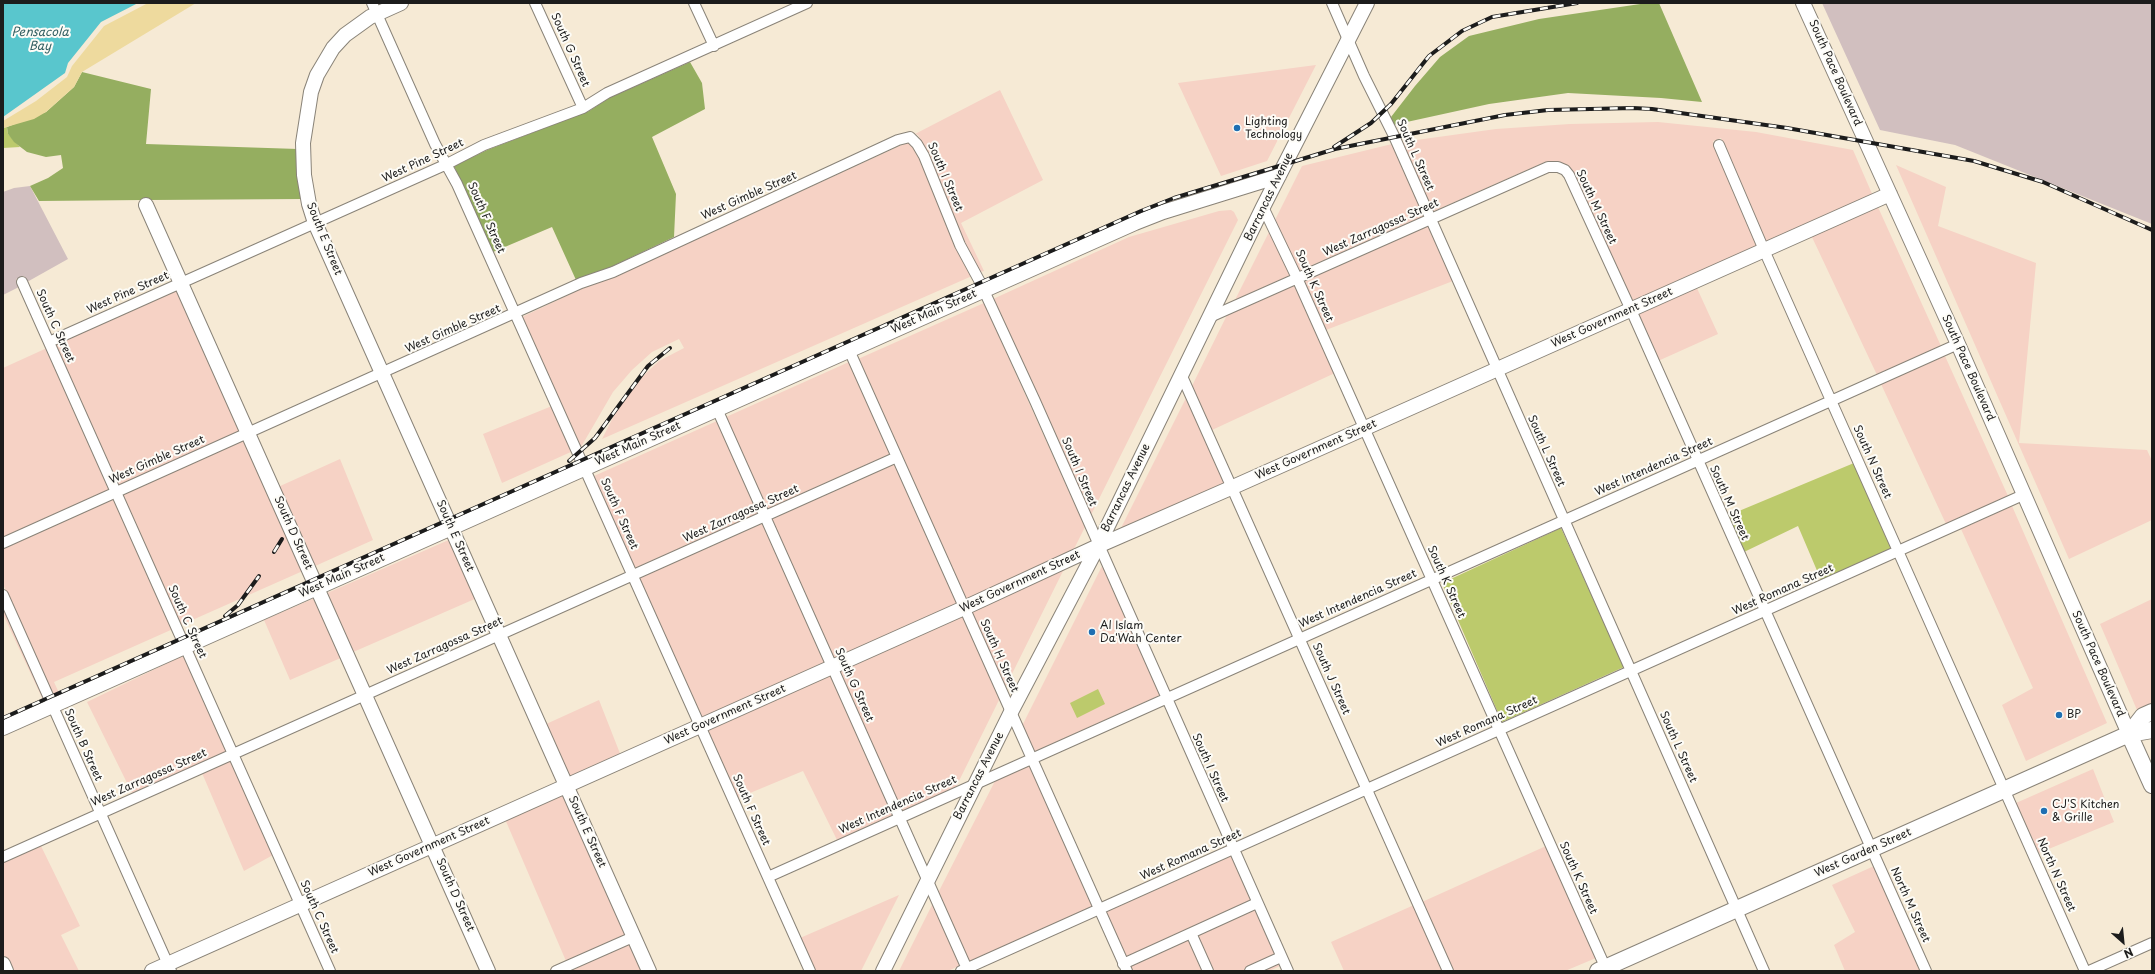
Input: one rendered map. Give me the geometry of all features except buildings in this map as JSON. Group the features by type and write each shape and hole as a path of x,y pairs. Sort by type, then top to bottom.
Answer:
{"main road":[{"path":"2129,734 2143,716 2152,712"},
{"path":"2129,734 2152,730"},
{"path":"2129,734 2152,785"},
{"name":"West Garden Street","path":"1603,970 2129,734"}],"street":[{"name":"South E Street","path":"401,3 374,8 333,48 324,62 311,92 303,135 305,184 315,223 649,971"},
{"name":"South G Street","path":"535,3 583,108"},
{"path":"694,3 714,46"},
{"name":"West Pine Street","path":"49,342 447,164 484,145 583,108 607,93 807,3"},
{"name":"South L Street","path":"1332,3 1497,369 1764,971"},
{"name":"Barrancas Avenue","path":"883,971 1011,712 1098,546 1263,207 1367,3"},
{"name":"South Pace Boulevard","path":"1803,3 1958,344 2129,734"},
{"name":"South F Street","path":"374,8 435,144 447,164 516,314 810,971"},
{"name":"South I Street","path":"913,138 924,156 960,245 984,290 1035,401 1098,546 1288,971"},
{"name":"West Gimble Street","path":"3,543 516,314 581,283 614,272 898,140 913,138"},
{"name":"South N Street","path":"1718,145 2006,789"},
{"name":"West Zarragossa Street","path":"1210,317 1548,167 1562,169"},
{"name":"South M Street","path":"1562,169 1569,175 1631,310 1872,849"},
{"name":"West Main Street","path":"3,728 1150,216 1279,176"},
{"name":"West Government Street","path":"152,971 170,968 301,905 964,608 1098,546 1233,488 1890,194"},
{"name":"South D Street","path":"146,205 488,971"},
{"name":"South K Street","path":"1263,207 1297,278 1432,579 1603,970"},
{"name":"South C Street","path":"22,282 330,971"},
{"name":"West Intendencia Street","path":"768,877 1958,344"},
{"name":"South H Street","path":"849,350 1125,967"},
{"name":"South J Street","path":"1181,374 1448,971"},
{"name":"South G Street","path":"717,409 900,818 965,970"},
{"name":"West Zarragossa Street","path":"3,857 896,457"},
{"name":"West Romana Street","path":"965,970 2023,495"},
{"name":"South B Street","path":"3,595 170,968"},
{"name":"North N Street","path":"2006,789 2085,971"},
{"name":"North M Street","path":"1872,849 1926,971"},
{"path":"1125,967 1191,933 1257,903"},
{"path":"1191,933 1208,971"},
{"path":"556,971 633,937"},
{"path":"2089,971 2152,943"},
{"path":"1250,971 1281,957"},
{"path":"3,964 6,971"}],"shaded area":[{"path":"1822,3 2152,3 2152,224 1955,145 1880,130"},
{"path":"1316,65 1267,161 1221,176 1178,83"},
{"path":"1000,90 1043,180 961,223 984,271 980,272 964,243 928,154 918,135 915,134"},
{"path":"1658,122 1756,132 1853,150 1873,196 1766,244 1721,138 1713,141 1758,248 1633,303 1568,166 1560,162 1545,162 1432,212 1402,142 1496,129 1570,124"},
{"path":"906,143 910,143 920,158 972,276 602,439 622,400 640,379 659,361 684,348 679,339 652,352 632,370 613,392 581,447 522,317 583,288 616,276"},
{"path":"1392,144 1424,216 1299,271 1275,220 1302,166"},
{"path":"1896,165 1946,187 1938,226 2036,263 2019,443 2147,450 2152,461 2152,520 2069,559"},
{"path":"30,186 68,259 27,282 24,276 16,279 19,287 3,295 3,192 14,188"},
{"path":"1877,205 1941,346 1877,375 1811,235"},
{"path":"1231,210 1234,212 1238,220 1090,517 993,299 1129,237 1219,211"},
{"path":"1428,225 1453,281 1326,330 1304,281"},
{"path":"1270,230 1291,275 1235,300"},
{"path":"1295,284 1335,373 1212,430 1192,386 1227,315"},
{"path":"1696,286 1718,334 1658,361 1637,313"},
{"path":"179,289 242,430 119,485 55,345"},
{"path":"984,303 1085,527 1073,551 966,601 858,359"},
{"path":"47,348 110,489 3,537 3,368"},
{"path":"1945,356 2008,496 1946,524 1881,384"},
{"path":"849,362 890,454 767,509 726,417"},
{"path":"1187,396 1226,484 1120,530"},
{"path":"552,406 573,451 502,483 483,434"},
{"path":"717,421 758,513 635,568 594,476"},
{"path":"246,439 305,570 181,625 123,495"},
{"path":"340,459 373,540 313,567 278,487"},
{"path":"895,464 958,605 835,661 771,519"},
{"path":"115,498 173,629 54,682 59,693 53,696 3,584 3,549"},
{"path":"2012,506 2107,723 2026,761 2002,705 2033,688 1961,529"},
{"path":"763,523 826,664 703,719 639,578"},
{"path":"451,539 477,598 351,653 325,594"},
{"path":"1102,566 1160,695 1034,752 1022,726"},
{"path":"1065,567 1005,688 971,611"},
{"path":"317,597 343,657 290,680 264,620"},
{"path":"2152,599 2152,703 2137,710 2100,624"},
{"path":"3,606 44,699 43,700 3,614"},
{"path":"962,615 1000,698 956,787 902,811 839,670"},
{"path":"184,655 227,751 132,793 87,702"},
{"path":"831,674 893,815 837,840 803,771 738,798 707,729"},
{"path":"599,700 621,756 568,780 544,725"},
{"path":"231,760 273,855 244,871 202,773"},
{"path":"1030,765 1093,906 969,962 938,893 995,781"},
{"path":"2093,769 2114,822 2039,853 2016,803"},
{"path":"564,793 627,934 566,961 505,819"},
{"path":"41,846 80,926 61,935 79,971 11,971 3,953 3,862"},
{"path":"1546,846 1596,958 1565,971 1453,971 1422,902"},
{"path":"1231,856 1280,966 1269,971 1132,971 1105,912"},
{"path":"1874,866 1921,971 1845,971 1834,945 1855,932 1832,885"},
{"path":"899,895 861,971 815,971 800,938"},
{"path":"933,903 961,965 948,971 899,971"},
{"path":"1414,905 1443,971 1344,971 1331,942"},
{"path":"631,943 644,971 570,971"}],"green space":[{"path":"1647,3 1659,3 1702,102 1661,98 1568,93 1489,104 1393,125 1391,117 1415,86 1440,57 1469,36 1539,19"},
{"path":"690,62 702,83 705,109 652,137 676,194 674,237 611,267 576,280 552,227 493,252 454,166 487,150 589,111 609,98"},
{"path":"82,72 151,89 146,144 298,149 303,199 149,200 148,198 144,200 39,201 30,186 48,178 63,168 61,155 46,157 27,152 14,142 8,134 7,127 46,112 74,87"},
{"path":"7,127 8,134 20,147 3,148 3,128"},
{"path":"1854,463 1893,548 1821,580 1798,526 1744,552 1727,516"},
{"path":"1561,528 1624,667 1502,722 1442,583"},
{"path":"1098,689 1105,704 1077,718 1070,703"}],"sand":[{"path":"148,3 196,3 82,72 74,87 46,112 34,119 3,128 3,121 36,101 67,77 72,66 104,26"}],"water":[{"name":"Pensacola Bay","path":"3,3 138,3 101,22 68,63 65,73 3,117"}],"railway":[{"path":"1334,147 1371,123 1391,104 1429,56 1462,31 1492,17 1577,3"},
{"path":"3,718 1141,211 1174,198 1335,149 1505,115 1548,110 1652,109 1787,128 1974,161 2043,182 2152,230"},
{"path":"569,461 595,438 648,366 670,348"},
{"path":"274,552 282,539"},
{"path":"225,616 238,605 259,576"}],"place":[{"name":"Lighting Technology","path":"1237,128"},
{"name":"Al Islam Da'Wah Center","path":"1092,632"},
{"name":"BP","path":"2059,715"},
{"name":"CJ'S Kitchen & Grille","path":"2044,811"}]}
